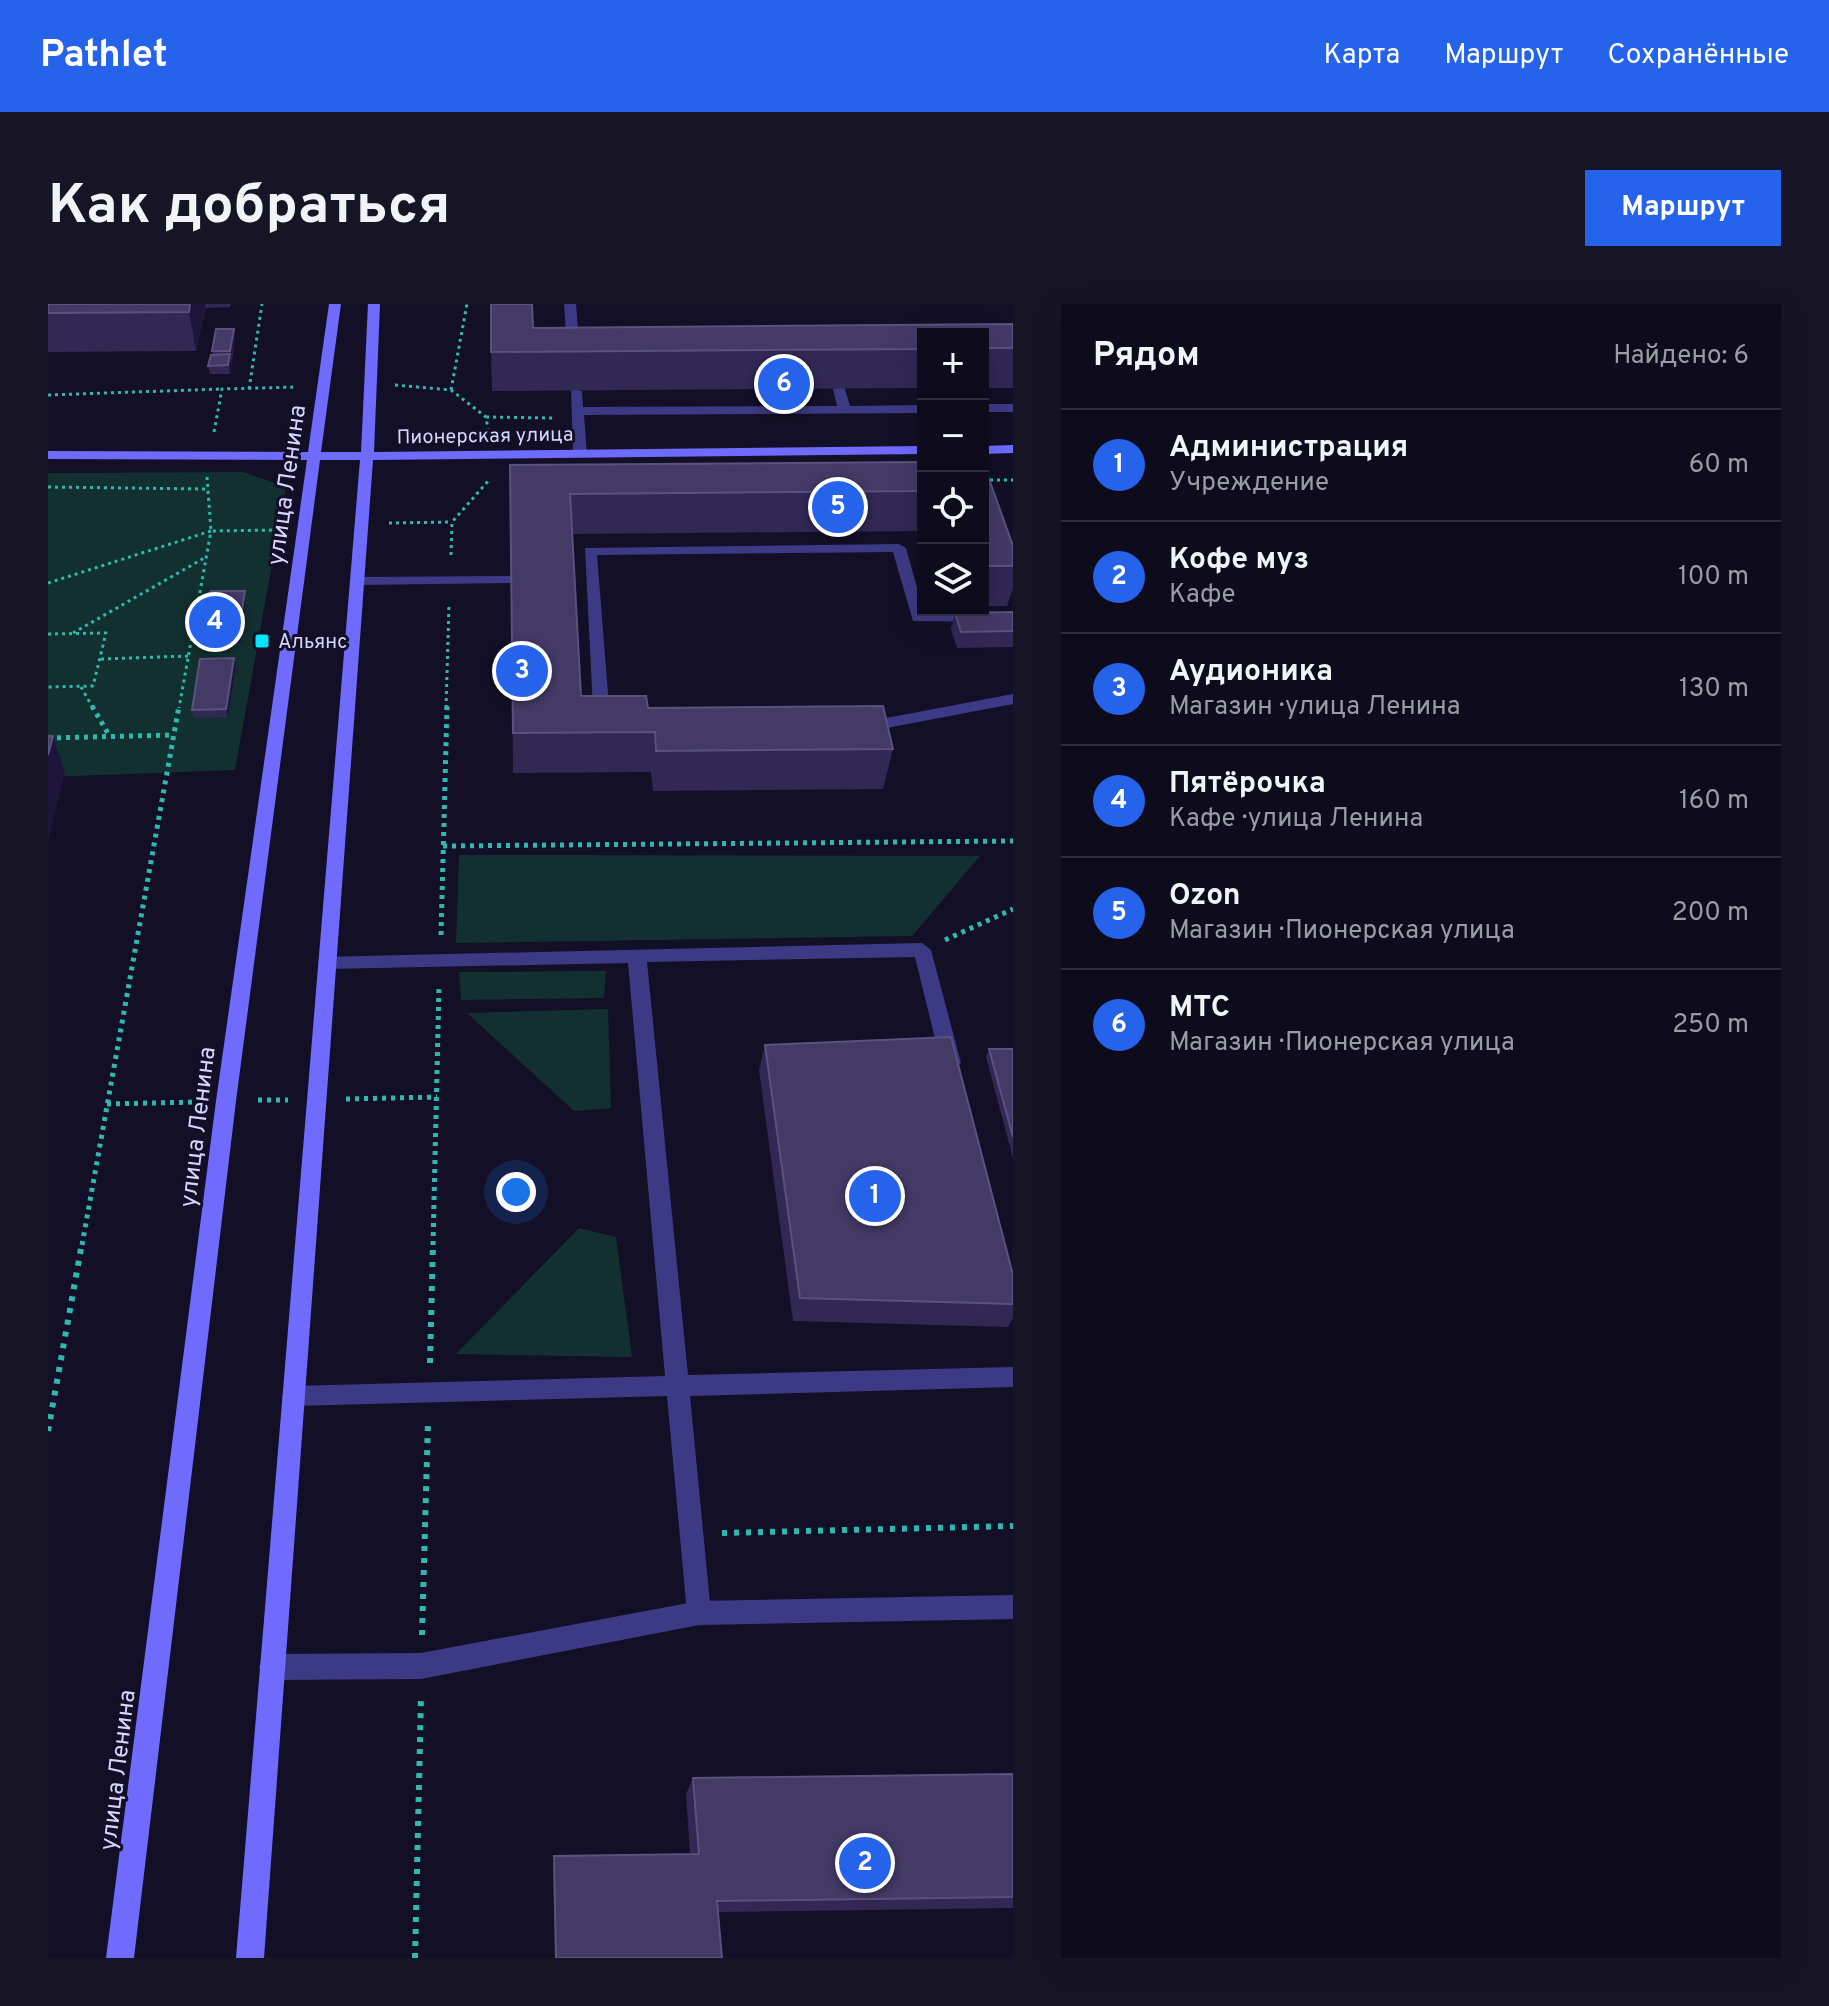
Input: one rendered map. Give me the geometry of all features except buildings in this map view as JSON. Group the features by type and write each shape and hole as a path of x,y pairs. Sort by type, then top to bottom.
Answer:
{"main road":[{"name":"улица Ленина","path":"120,1958 226,1101 317,456 335,304"},
{"path":"250,1958 367,456 374,304"},
{"path":"989,450 1013,449"},
{"name":"Пионерская улица","path":"48,455 367,456 917,450"}],"street":[{"path":"373,320 384,304"},
{"path":"570,304 574,367"},
{"path":"573,348 589,348"},
{"path":"839,389 844,409"},
{"path":"576,391 580,454"},
{"path":"989,408 1013,408"},
{"path":"577,411 917,409"},
{"path":"872,451 876,466"},
{"path":"894,531 918,618 1013,617"},
{"path":"629,723 601,709 590,551 899,548"},
{"path":"572,579 592,579"},
{"path":"357,581 511,580"},
{"path":"841,728 872,728 1013,699"},
{"path":"327,962 922,950 956,1086"},
{"path":"637,956 699,1613"},
{"path":"293,1396 1013,1377"},
{"path":"272,1667 421,1666 699,1613 1013,1607"}],"path":[{"path":"249,389 262,304"},
{"path":"451,390 467,304"},
{"path":"48,395 222,389"},
{"path":"989,480 1013,480"},
{"path":"48,487 205,489"},
{"path":"415,1958 452,522"},
{"path":"48,583 211,531 48,1431"},
{"path":"72,634 207,556"},
{"path":"48,634 106,633 93,686 48,687"},
{"path":"101,659 189,656"},
{"path":"81,687 110,737"},
{"path":"48,738 174,735"},
{"path":"443,846 1013,841"},
{"path":"922,950 1013,909"},
{"path":"107,1104 437,1097"},
{"path":"692,1534 1013,1526"}],"green space":[{"path":"243,472 286,487 235,770 48,777 48,473"},
{"path":"459,855 980,856 912,936 456,943"},
{"path":"606,971 604,998 461,1000 459,972"},
{"path":"608,1009 611,1108 574,1111 467,1013"},
{"path":"579,1228 616,1237 632,1357 456,1354"}],"place":[{"name":"МТС","path":"784,384"},
{"name":"Ozon","path":"838,507"},
{"name":"Пятёрочка","path":"215,622"},
{"name":"Альянс","path":"262,641"},
{"name":"Аудионика","path":"522,671"},
{"name":"Администрация","path":"875,1196"},
{"name":"Кофе муз","path":"865,1863"}]}
